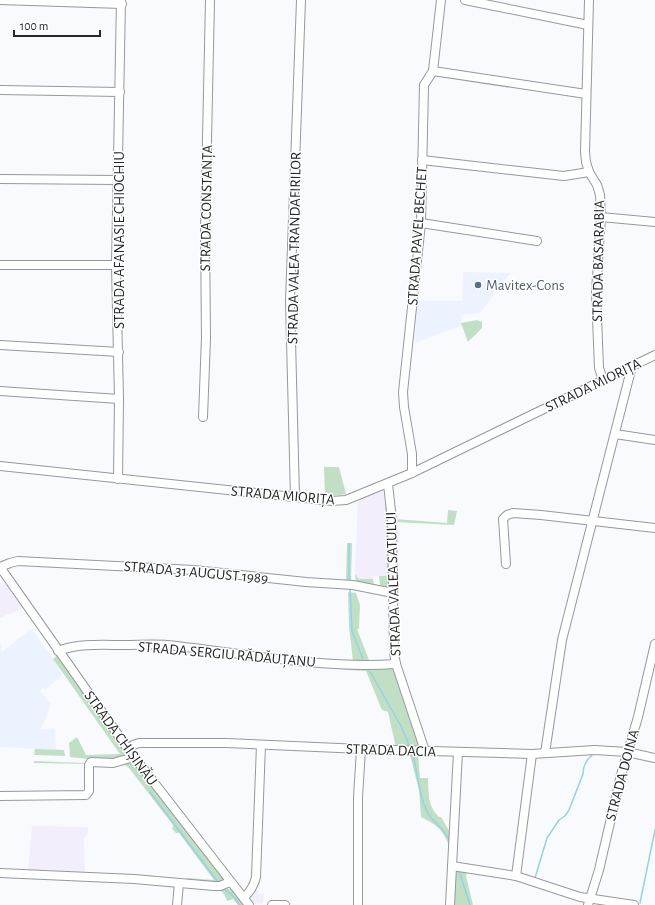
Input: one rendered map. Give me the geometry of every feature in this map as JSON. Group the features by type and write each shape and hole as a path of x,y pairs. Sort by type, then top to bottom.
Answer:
{"street":[{"path":"0,0 121,2"},
{"name":"STRADA CONSTANȚA","path":"203,417 206,338 205,232 210,0"},
{"name":"STRADA VALEA TRANDAFIRILOR","path":"295,497 290,301 301,0"},
{"name":"STRADA PAVEL BECHET","path":"412,473 412,454 404,407 404,392 421,223 424,85 433,71 441,0"},
{"path":"465,0 588,25"},
{"name":"STRADA BASARABIA","path":"589,0 585,152 589,172 597,185 600,195 601,217 596,292 600,368 603,380"},
{"name":"STRADA AFANASIE CHIOCHIU","path":"118,479 119,399 116,265 121,2"},
{"path":"433,71 586,94"},
{"path":"0,90 120,92"},
{"path":"422,160 564,176 589,172"},
{"path":"0,179 118,180"},
{"path":"601,217 655,222"},
{"path":"421,223 537,241"},
{"path":"0,265 116,265"},
{"path":"0,344 118,352"},
{"name":"STRADA MIORIȚA","path":"0,466 332,501 346,500 412,473 655,355"},
{"path":"545,754 562,640 632,366"},
{"path":"0,391 119,399"},
{"path":"615,434 655,440"},
{"name":"STRADA VALEA SATULUI","path":"388,484 392,520 394,653 396,664 425,751"},
{"path":"506,564 503,519 507,515 541,515 655,528"},
{"name":"STRADA 31 AUGUST 1989","path":"0,567 10,562 18,561 194,570 306,582 353,585 393,593"},
{"name":"STRADA CHIȘINĂU","path":"0,567 128,749 247,902"},
{"name":"STRADA DOINA","path":"589,902 599,870 606,834 627,752 638,717 655,644"},
{"name":"STRADA SERGIU RĂDĂUȚANU","path":"58,651 71,646 88,645 165,645 274,659 334,664 396,664"},
{"name":"STRADA DACIA","path":"128,749 136,744 161,742 261,744 361,749 532,754 595,750 627,752 655,758"},
{"path":"247,902 256,877 261,744"},
{"path":"358,905 358,797 361,749"},
{"path":"450,905 458,752"},
{"path":"516,876 532,754"},
{"path":"0,796 86,795 89,791 90,763 119,762 134,757"},
{"path":"452,866 516,876 580,897 589,902 634,905"},
{"path":"0,873 134,879 214,886 220,886 230,882"},
{"path":"177,905 179,883"},
{"path":"272,905 285,905"}],"shaded area":[{"path":"463,272 510,273 480,313 462,315 461,326 415,343 417,301 462,301"},
{"path":"381,491 385,492 387,576 374,576 373,579 359,579 355,574 358,499"},
{"path":"0,582 8,585 23,608 0,618"},
{"path":"31,629 50,654 63,675 45,690 43,688 40,691 51,705 40,730 53,728 55,730 56,750 0,747 0,641 2,652"},
{"path":"32,826 88,827 88,833 84,839 85,874 28,871"},
{"path":"254,890 258,890 258,894 264,894 263,904 254,903 251,899 251,895"}],"green space":[{"path":"477,320 482,322 482,328 468,342 461,323"},
{"path":"324,467 339,467 346,494 325,497"},
{"path":"385,492 387,494 390,588 380,586 379,576 387,576"},
{"path":"448,510 457,511 454,525 395,522 395,519 447,523"},
{"path":"347,543 352,543 351,582 344,581 346,579"},
{"path":"355,574 359,579 373,579 374,585 356,582"},
{"path":"348,592 356,593 360,605 359,629 357,629 369,660 353,661 349,626"},
{"path":"58,655 126,752 126,755 106,761 70,757 69,743 77,737 86,755 120,754 53,659"},
{"path":"345,666 386,666 395,669 420,744 412,749 396,748 388,712 382,710 366,671 345,670"},
{"path":"35,749 64,750 65,756 34,755"},
{"path":"410,755 418,755 420,778 428,778 432,808 439,817 441,817 451,834 450,847 439,829 421,817 419,790"},
{"path":"34,761 85,763 85,764 34,763"},
{"path":"133,762 224,879 221,882 212,885 187,883 187,878 214,880 179,833 176,833 172,829 173,825 129,768 125,765 115,766"},
{"path":"453,870 468,870 466,876 473,905 453,905"},
{"path":"220,889 231,889 244,905 238,905 233,899 227,901"}],"waterway":[{"path":"349,544 349,579"},
{"path":"350,589 352,631 363,659"},
{"path":"369,670 401,726 409,745"},
{"path":"413,755 423,802 429,815 449,839"},
{"path":"535,878 547,838 559,820 565,816 569,810 583,774 584,765 592,755"},
{"path":"150,792 218,882"},
{"path":"640,903 655,830"},
{"path":"459,871 470,905"},
{"path":"225,890 231,894 240,905"}],"place":[{"name":"Mavitex-Cons","path":"478,285"}]}
